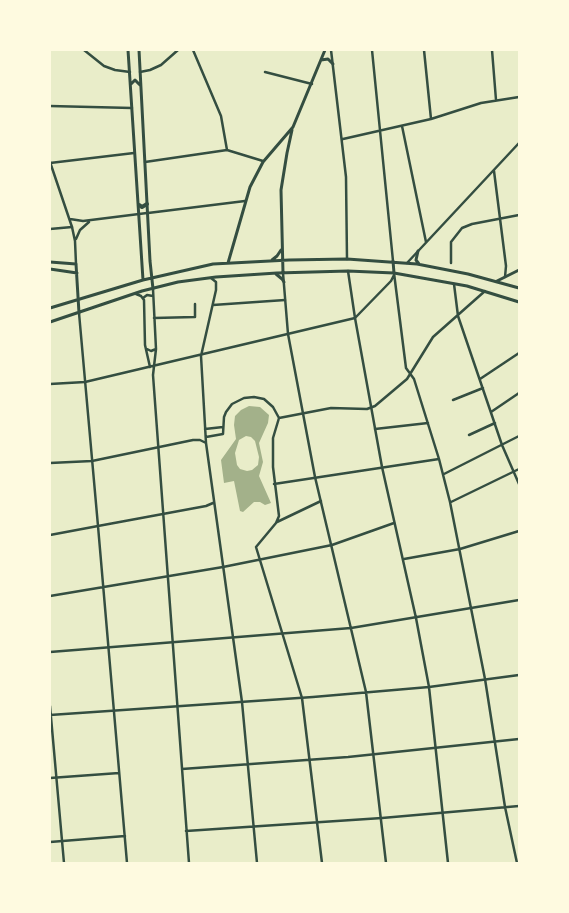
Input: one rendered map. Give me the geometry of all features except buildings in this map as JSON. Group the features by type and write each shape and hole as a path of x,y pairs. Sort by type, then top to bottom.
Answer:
{"main road":[{"path":"128,50 143,280"},
{"path":"139,50 153,288"},
{"path":"283,273 281,190 288,148 293,127 325,50"},
{"path":"321,60 328,59 333,64"},
{"path":"130,84 135,80 141,85"},
{"path":"228,263 250,187 264,161 293,127"},
{"path":"278,145 283,144 288,148"},
{"path":"139,205 142,207 147,204"},
{"path":"270,261 277,256 281,249"},
{"path":"418,251 416,260 420,264"},
{"path":"50,308 152,277 228,263 282,260 347,259 420,264 519,288"},
{"path":"393,261 394,273"},
{"path":"50,262 76,264 79,313"},
{"path":"69,264 71,269 69,271"},
{"path":"50,269 77,273"},
{"path":"497,282 519,270"},
{"path":"50,322 153,288 209,278 273,273 348,271 394,273 485,291 519,302"},
{"path":"273,273 284,282"}],"street":[{"path":"84,50 104,66 130,72"},
{"path":"140,72 161,65 178,50"},
{"path":"193,50 221,116 226,150"},
{"path":"331,50 347,196 347,259"},
{"path":"372,50 393,261"},
{"path":"424,50 431,119"},
{"path":"492,50 496,100"},
{"path":"265,72 312,84"},
{"path":"342,139 431,119 496,100 519,97"},
{"path":"50,106 132,108"},
{"path":"402,126 426,242"},
{"path":"407,263 519,143"},
{"path":"145,162 226,150 264,161"},
{"path":"76,264 75,241 70,219 50,163 134,154"},
{"path":"494,171 506,266 505,278"},
{"path":"70,219 92,221 245,200"},
{"path":"451,263 451,242 458,230 472,224 519,216"},
{"path":"75,241 80,230 92,221"},
{"path":"50,229 72,227"},
{"path":"348,271 382,466 404,559 429,687 448,863"},
{"path":"283,273 288,334 315,477 366,692 375,754 386,863"},
{"path":"50,384 84,382 201,356 355,318 391,280 394,273"},
{"path":"394,273 406,368 414,379 444,474 460,549 485,679 505,808 517,863"},
{"path":"209,278 214,279 216,284 201,356 206,444 242,702 257,863"},
{"path":"454,284 458,316 502,445 519,484"},
{"path":"153,288 156,349 154,366 172,643 189,863"},
{"path":"279,418 331,408 371,408 375,406 410,374 433,337 485,291"},
{"path":"134,294 138,294 143,298 146,349 150,367"},
{"path":"143,298 147,295 153,296"},
{"path":"213,305 285,300"},
{"path":"154,318 195,317 195,304"},
{"path":"79,313 127,863"},
{"path":"146,349 151,351 156,349"},
{"path":"480,379 519,353"},
{"path":"453,400 483,388"},
{"path":"491,412 519,393"},
{"path":"206,437 222,434 224,417 232,404 251,397 264,399 273,406 279,418 273,438 274,484 280,512 276,523 256,547 302,698 322,863"},
{"path":"375,429 428,423"},
{"path":"469,435 495,423"},
{"path":"206,429 223,427"},
{"path":"444,474 519,436"},
{"path":"50,463 92,460 193,440 200,440 206,444"},
{"path":"274,484 439,458"},
{"path":"450,502 519,469"},
{"path":"276,523 321,501"},
{"path":"50,535 206,506 214,502"},
{"path":"50,596 223,567 332,545 394,523"},
{"path":"404,559 460,549 519,531"},
{"path":"50,652 351,628 519,600"},
{"path":"50,715 302,698 429,687 519,676"},
{"path":"50,706 64,863"},
{"path":"182,769 375,754 519,739"},
{"path":"50,778 119,773"},
{"path":"186,831 382,818 519,806"},
{"path":"50,842 125,836"}],"shaded area":[{"path":"249,406 260,407 269,415 268,423 259,443 263,462 259,476 271,503 265,505 260,502 254,502 243,512 240,511 234,481 224,483 221,460 236,439 235,416","holes":["246,436 251,437 255,441 259,457 258,465 252,470 247,471 240,469 237,465 235,453 239,440"]}]}
